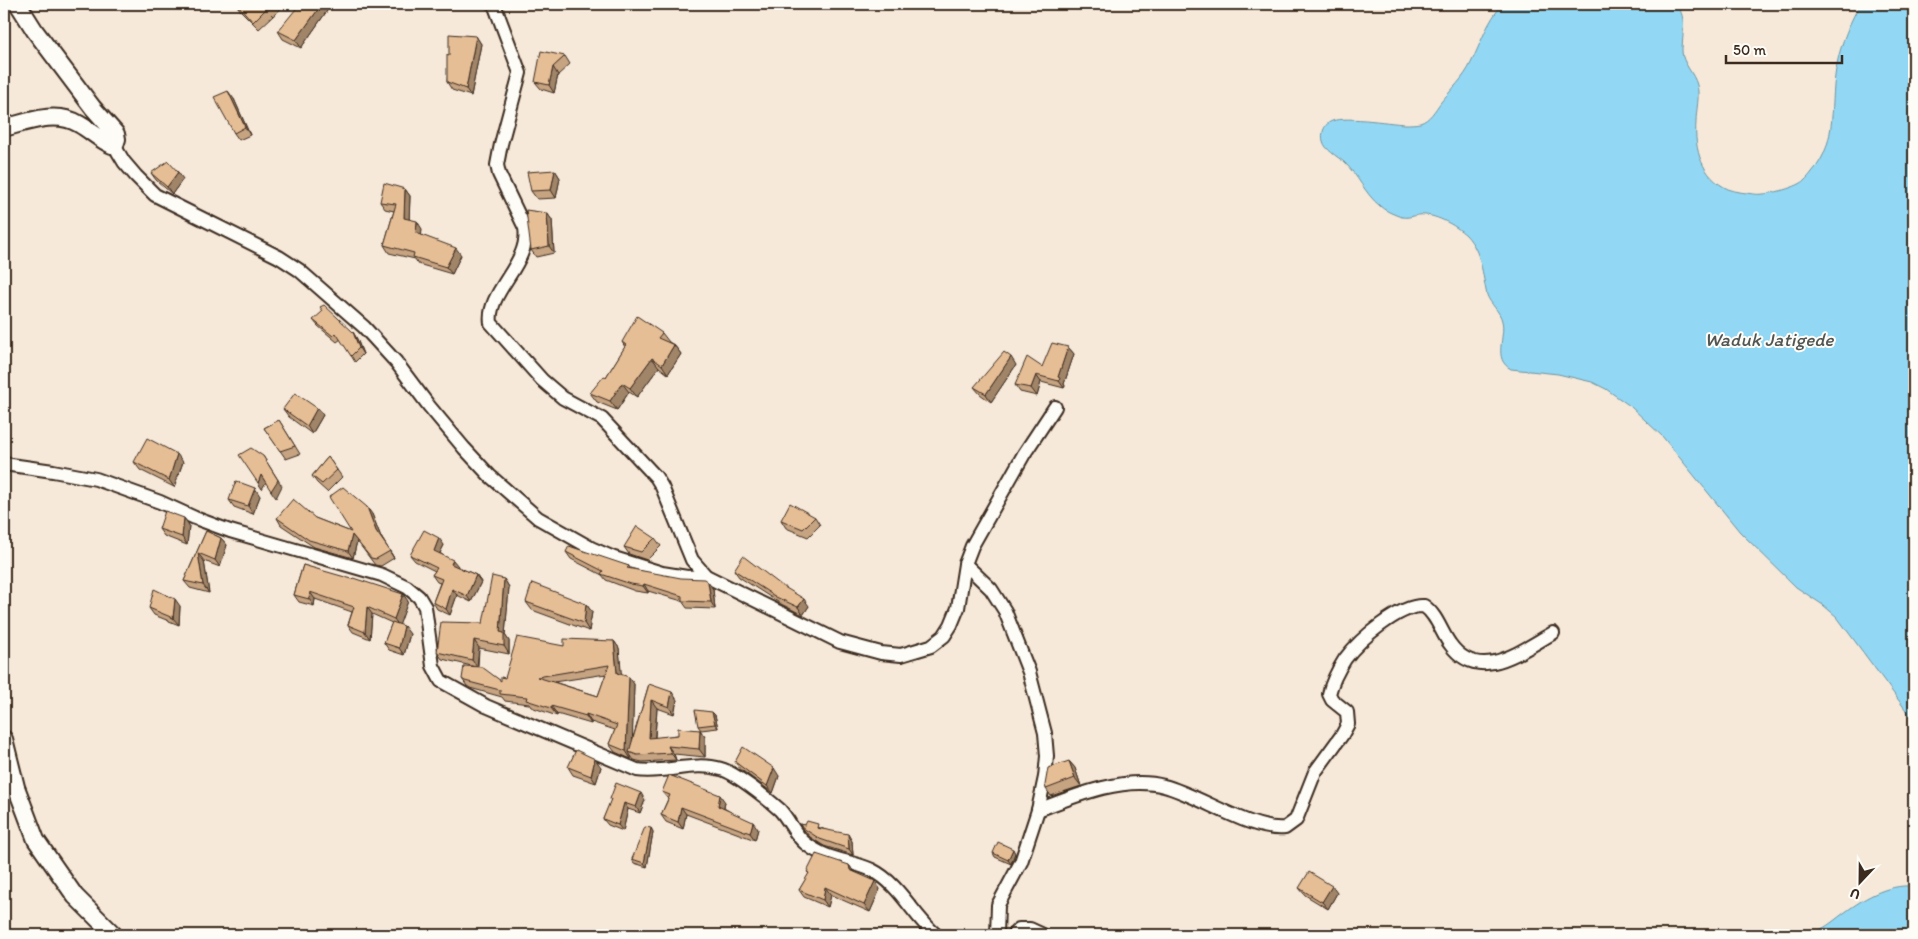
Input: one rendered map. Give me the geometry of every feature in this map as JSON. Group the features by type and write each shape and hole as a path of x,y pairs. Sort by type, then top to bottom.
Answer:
{"street":[{"path":"18,4 35,31 93,108 116,134 116,145 124,162 155,195 299,270 364,327 396,362 464,448 490,476 538,518 591,548 614,558 675,575 706,576"},
{"path":"494,4 520,73 501,144 498,165 500,174 527,236 524,248 494,302 491,323 542,380 563,398 602,419 656,477 662,487 692,560 706,576 840,642 881,653 901,656 931,646 944,636 958,608 965,564 972,546 999,497 1055,407"},
{"path":"4,128 42,118 61,119 78,123 108,144 116,145"},
{"path":"4,464 53,470 96,480 160,502 194,518 230,531 382,575 407,587 425,607 433,666 441,681 486,706 637,770 656,772 703,766 723,769 780,811 796,835 814,850 872,870 886,880 897,890 923,925 936,935"},
{"path":"965,564 991,589 1005,611 1020,646 1038,702 1045,733 1045,777 1038,810 1021,862 998,904 997,935"},
{"path":"1038,810 1085,793 1127,784 1143,783 1162,785 1265,828 1285,828 1296,820 1316,772 1348,724 1347,712 1332,700 1329,694 1336,674 1357,645 1381,625 1405,610 1424,606 1431,612 1456,652 1472,660 1493,664 1504,661 1553,633"},
{"path":"4,739 16,787 36,840 75,896 114,935"},
{"path":"1013,935 1019,929 1024,928 1043,935"}],"water":[{"name":"Waduk Jatigede","path":"1503,4 1675,4 1682,14 1683,20 1683,55 1698,90 1696,143 1702,162 1712,177 1728,189 1765,194 1780,191 1804,181 1820,160 1826,148 1832,121 1835,78 1839,56 1846,33 1860,4 1914,4 1914,721 1837,617 1796,587 1740,532 1662,436 1630,406 1606,389 1592,382 1558,374 1511,369 1505,365 1501,354 1503,327 1501,317 1487,295 1478,256 1466,235 1456,227 1431,216 1402,217 1383,209 1370,196 1349,167 1324,144 1322,136 1325,127 1328,123 1336,120 1354,119 1407,124 1420,123 1427,120 1465,74 1488,25"},
{"path":"1914,886 1914,935 1768,935 1779,931 1814,932 1825,927 1857,904 1875,894 1894,887"}],"building":[{"path":"237,4 262,4 267,8 253,22"},
{"path":"263,4 272,4 268,8"},
{"path":"300,4 322,4 296,40 278,31"},
{"path":"449,34 476,36 466,89 447,82"},
{"path":"541,51 565,56 553,67 549,85 535,82"},
{"path":"228,91 245,127 234,133 214,97"},
{"path":"168,161 178,172 167,187 151,173"},
{"path":"555,170 551,190 531,191 527,172"},
{"path":"384,183 405,189 404,218 417,221 416,233 456,248 446,267 413,257 414,253 384,245 396,204 380,202"},
{"path":"526,210 547,213 549,246 531,250"},
{"path":"324,305 353,332 359,348 351,356 336,333 333,336 313,320 323,311 320,307"},
{"path":"637,316 662,333 658,338 674,345 662,365 652,358 630,388 622,383 610,401 590,393 604,376 606,377 626,345 622,342"},
{"path":"1052,343 1068,347 1058,377 1060,378 1059,381 1036,375 1031,388 1015,385 1027,357 1042,367"},
{"path":"1004,352 1011,357 986,394 974,387"},
{"path":"295,393 317,408 307,426 283,409"},
{"path":"279,420 295,446 280,451 264,428"},
{"path":"147,438 177,454 169,480 134,462"},
{"path":"251,448 263,456 278,480 271,491 261,475 258,483 239,455"},
{"path":"328,457 337,470 322,484 312,476"},
{"path":"236,481 255,488 248,506 229,500"},
{"path":"343,487 367,507 376,531 390,551 376,559 371,558 352,535 348,551 309,540 277,518 293,499 315,518 351,532 329,497"},
{"path":"790,503 815,517 803,529 781,520"},
{"path":"165,511 184,518 182,537 159,529"},
{"path":"637,526 655,538 641,552 624,547"},
{"path":"424,530 439,538 434,551 453,560 451,564 476,575 467,596 452,589 446,609 433,602 442,579 432,575 437,568 410,555"},
{"path":"206,531 221,538 215,560 198,553 203,585 184,581"},
{"path":"569,546 629,566 627,568 681,578 704,579 708,582 711,602 682,601 682,596 644,584 643,586 631,584 601,574 603,571 566,552"},
{"path":"743,556 781,585 804,599 798,607 776,597 734,570"},
{"path":"303,565 403,594 394,619 367,607 365,632 348,625 354,607 310,592 309,599 294,595"},
{"path":"492,576 504,579 500,632 504,633 504,646 474,640 472,660 437,652 441,622 483,623"},
{"path":"532,583 586,604 584,623 526,602"},
{"path":"154,589 175,599 173,618 149,608"},
{"path":"392,622 404,626 399,648 384,643"},
{"path":"517,637 564,646 564,639 614,641 617,673 629,677 626,751 609,744 617,725 586,714 586,716 551,706 551,708 526,700 527,697 500,694 500,690 462,679 464,666 482,667 501,681 501,677 505,678","holes":["609,665 598,696 537,677"]},
{"path":"649,684 672,692 669,707 651,700 649,738 678,735 678,728 700,730 699,749 668,746 671,753 637,755 629,752"},
{"path":"695,710 712,712 715,724 698,726"},
{"path":"743,747 774,768 767,786 735,762"},
{"path":"576,750 595,759 591,776 568,767"},
{"path":"1069,761 1075,778 1046,789 1048,768"},
{"path":"669,775 720,795 718,806 753,822 750,833 681,807 678,822 661,815 670,795 662,792"},
{"path":"616,783 641,793 636,807 624,803 618,825 603,819"},
{"path":"807,821 818,824 817,828 848,834 849,849 820,839 799,824 805,825"},
{"path":"645,827 651,828 644,863 632,859"},
{"path":"998,842 1013,849 1008,860 993,853"},
{"path":"816,854 849,865 850,870 875,881 864,905 825,887 823,900 799,890 809,873 807,872"},
{"path":"1309,872 1332,886 1322,902 1299,888"}]}
